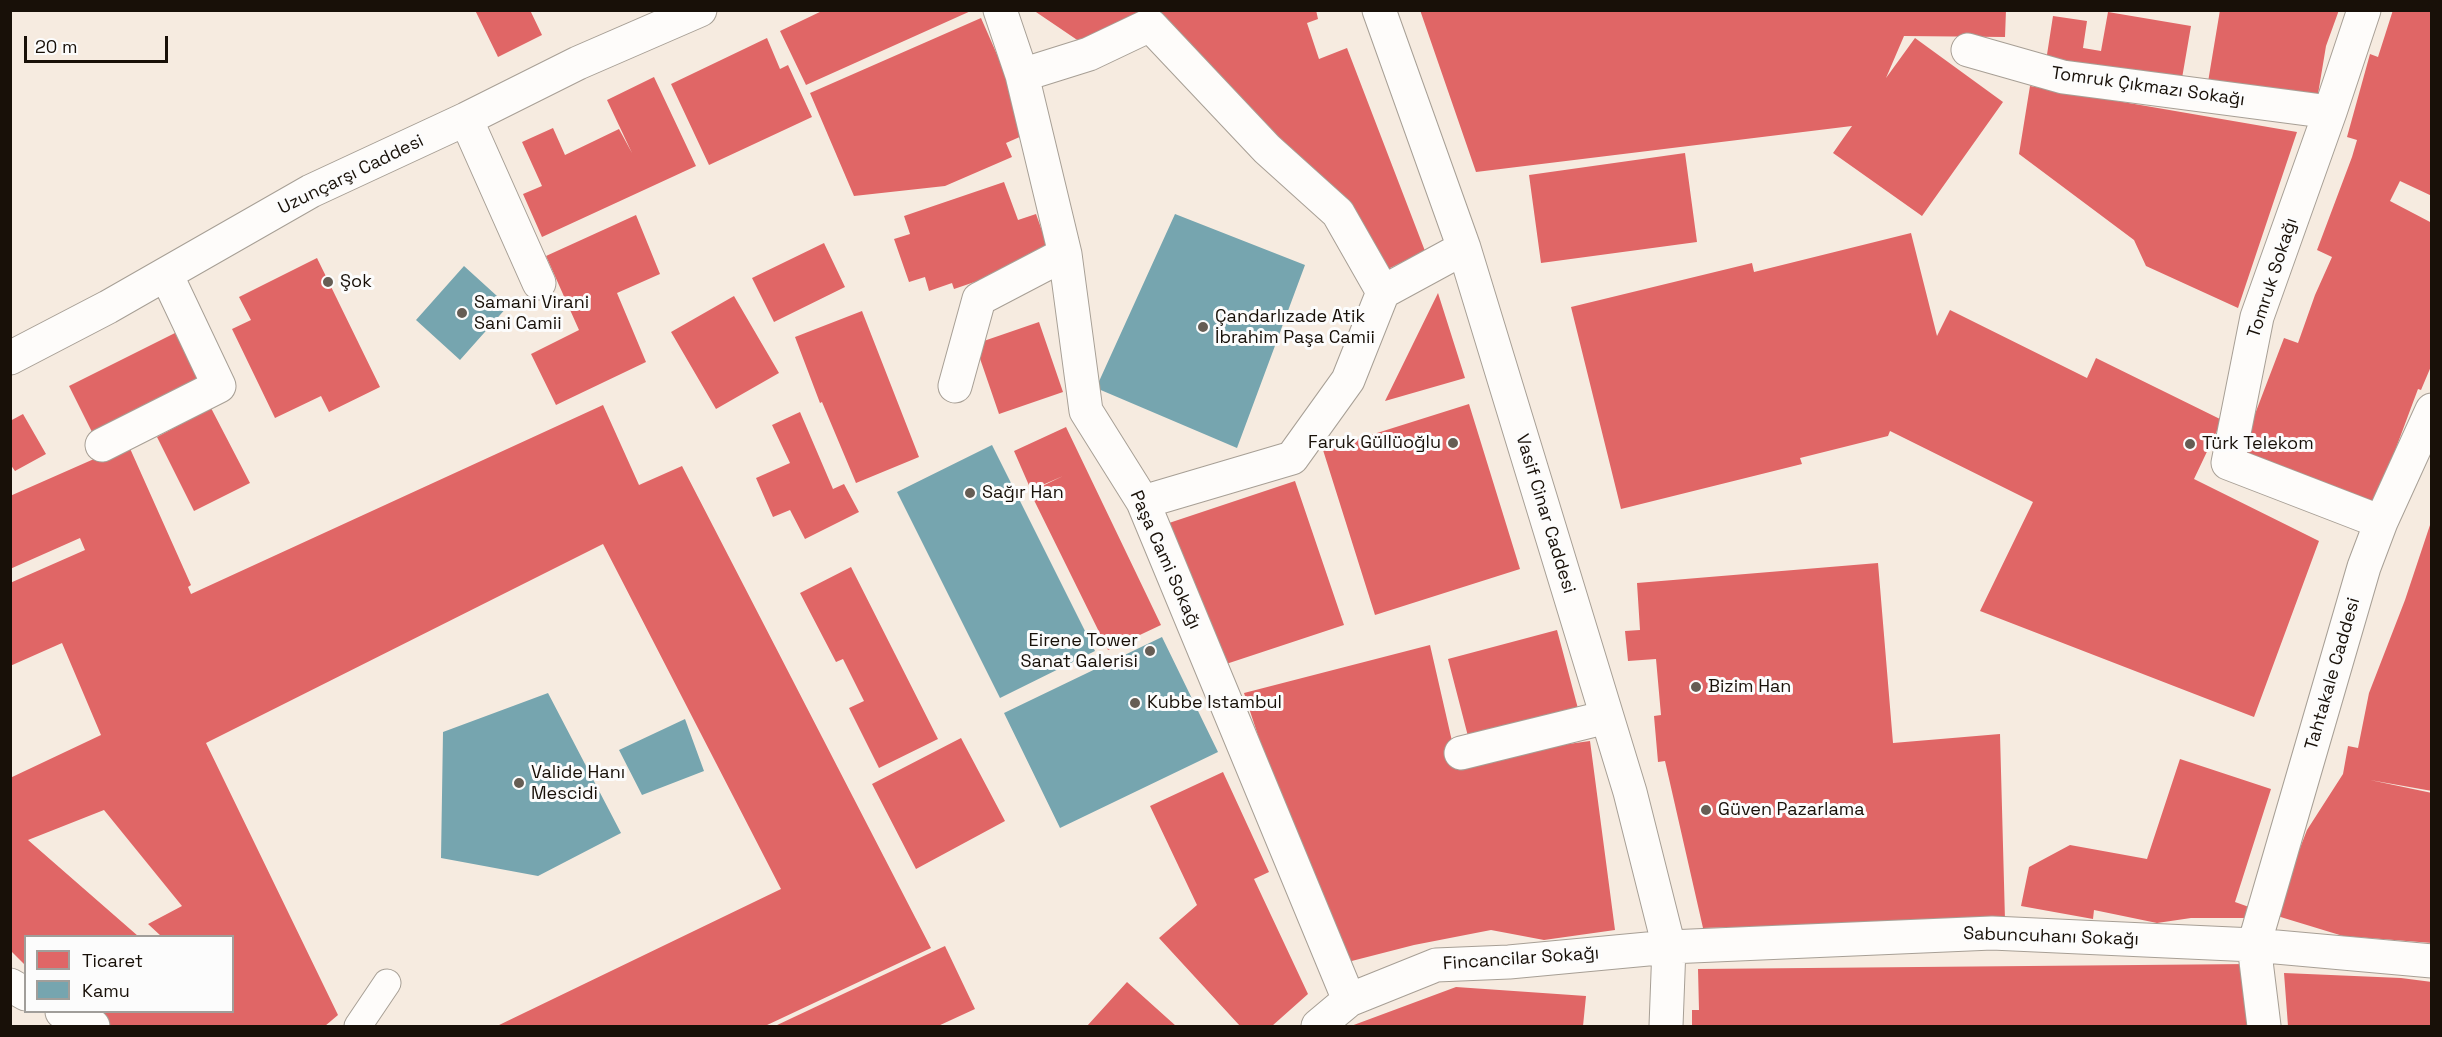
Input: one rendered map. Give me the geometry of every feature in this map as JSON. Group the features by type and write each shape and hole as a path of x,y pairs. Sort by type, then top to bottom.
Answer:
{"street":[{"name":"Uzunçarşı Caddesi","path":"10,358 166,274 311,191 466,119 578,63 700,10"},
{"name":"Paşa Cami Sokağı","path":"1000,10 1022,75 1065,254 1086,411 1143,502 1349,1000"},
{"name":"Vasif Cinar Caddesi","path":"1379,10 1464,248 1630,792 1669,947 1666,1026"},
{"name":"Tomruk Sokağı","path":"2364,10 2257,317 2228,463 2381,522"},
{"path":"1022,75 1089,54 1150,26 1268,149 1338,213 1383,292"},
{"name":"Tomruk Çıkmazı Sokağı","path":"1968,50 2062,77 2330,112"},
{"path":"466,119 539,283"},
{"path":"1143,502 1292,458 1348,380 1383,292 1464,248"},
{"path":"955,386 979,299 1065,254"},
{"path":"102,445 219,386 166,274"},
{"name":"Tahtakale Caddesi","path":"2254,945 2364,567 2381,522 2432,410"},
{"path":"1461,753 1607,717"},
{"name":"Sabuncuhanı Sokağı","path":"1669,947 1992,933 2254,945 2432,961"},
{"path":"2254,945 2264,1026"},
{"name":"Fincancilar Sokağı","path":"1318,1026 1349,1000 1436,965 1509,962 1669,947"},
{"path":"66,1013 93,1026"}],"lane":[{"path":"358,1026 387,983"}],"building: Ticaret":[{"path":"475,10 530,10 542,35 498,57"},
{"path":"824,10 973,10 806,85 780,31"},
{"path":"1033,10 1316,10 1318,19 1307,23 1319,59 1347,48 1425,251 1384,271 1153,18 1092,50"},
{"path":"1420,10 2006,10 2005,37 1904,36 1886,78 1915,38 2003,102 1922,216 1833,153 1852,126 1476,172"},
{"path":"2220,10 2339,10 2326,46 2317,100 2208,82"},
{"path":"2393,10 2432,10 2432,196 2400,181 2390,201 2432,223 2432,364 2421,390 2418,389 2374,507 2239,456 2284,338 2298,343 2315,295 2332,257 2317,250 2357,140 2347,137 2370,54 2378,57"},
{"path":"2108,12 2191,26 2181,84 2046,61 2053,16 2087,21 2083,48 2101,51"},
{"path":"981,18 1031,132 1006,143 1012,157 945,186 854,196 810,93"},
{"path":"767,38 780,69 788,65 812,117 709,165 671,84"},
{"path":"654,77 696,166 542,237 523,194 542,186 522,142 553,128 565,155 619,129 632,153 607,100"},
{"path":"2030,86 2297,132 2238,308 2146,266 2134,240 2019,154"},
{"path":"1685,153 1697,242 1541,263 1529,175"},
{"path":"1004,182 1018,220 1036,214 1051,256 954,289 952,283 929,291 925,277 909,282 894,239 910,234 904,216"},
{"path":"636,215 660,274 617,293 646,362 556,405 531,354 579,330 546,256"},
{"path":"1911,233 1937,336 1950,310 2087,378 2096,358 2222,420 2194,479 2319,541 2254,717 1980,611 2033,502 1890,431 1888,436 1800,458 1802,464 1621,509 1571,307 1752,263 1754,272"},
{"path":"824,243 845,287 774,322 752,278"},
{"path":"317,258 380,387 329,412 321,396 275,418 232,329 251,320 239,297"},
{"path":"1438,293 1465,378 1385,401"},
{"path":"734,296 779,373 716,409 671,332"},
{"path":"862,311 919,457 856,483 822,402 820,403 795,337"},
{"path":"1039,322 1063,392 999,414 975,344"},
{"path":"175,333 203,386 96,440 69,386"},
{"path":"1469,404 1520,569 1375,615 1323,450"},
{"path":"603,405 639,485 682,466 931,948 765,1026 497,1026 781,889 603,544 206,743 338,1015 325,1026 100,1026 70,1013 234,1013 234,935 160,935 148,924 182,906 104,810 28,840 137,935 24,935 24,964 10,950 10,778 101,735 62,643 10,666 10,583 85,550 80,538 10,569 10,496 128,444 191,585 188,587 191,594"},
{"path":"211,408 250,483 194,511 157,437"},
{"path":"800,412 833,489 844,484 859,512 805,539 790,510 773,517 756,478 790,463 772,425"},
{"path":"23,414 46,454 15,471 10,464 10,421"},
{"path":"1066,427 1161,625 1108,650 1030,492 1063,476 1031,490 1014,451"},
{"path":"1295,481 1344,625 1214,668 1166,524"},
{"path":"2432,519 2432,791 2370,780 2432,793 2432,943 2343,936 2274,915 2307,830 2343,774 2348,746 2358,748 2369,693 2405,600"},
{"path":"1878,563 1893,743 2000,734 2005,920 1703,928 1665,761 1658,762 1654,716 1661,715 1656,659 1628,661 1625,631 1640,630 1637,583"},
{"path":"851,567 938,739 879,768 849,708 864,701 843,659 836,662 800,593"},
{"path":"1557,630 1580,716 1470,744 1448,659"},
{"path":"1430,645 1457,763 1518,751 1590,741 1615,930 1544,940 1491,930 1414,945 1340,964 1282,808 1244,693"},
{"path":"961,738 1005,821 916,869 872,784"},
{"path":"2180,759 2271,789 2235,902 2249,907 2245,918 2191,918 2157,923 2094,910 2093,919 2021,906 2029,867 2070,845 2147,859"},
{"path":"1223,772 1269,872 1254,879 1308,994 1272,1026 1240,1026 1159,938 1197,905 1150,806"},
{"path":"945,946 975,1009 938,1026 775,1026"},
{"path":"2249,964 2249,1026 1692,1026 1692,1010 1699,1010 1698,969"},
{"path":"2284,973 2401,978 2432,982 2432,1026 2288,1026"},
{"path":"1127,982 1176,1026 1087,1026"},
{"path":"1456,987 1586,996 1583,1026 1351,1026"}],"building: Kamu":[{"name":"Çandarlızade Atik İbrahim Paşa Camii","path":"1175,214 1305,265 1237,448 1096,388"},
{"name":"Samani Virani Sani Camii","path":"464,266 508,306 460,360 416,320"},
{"path":"992,445 1095,651 1000,698 897,492"},
{"path":"1162,637 1218,752 1060,828 1004,713"},
{"name":"Valide Hanı Mescidi","path":"548,693 621,833 538,876 441,858 443,732"},
{"path":"685,719 704,771 642,795 619,750"}],"place":[{"name":"Şok","path":"328,282"},
{"name":"Samani Virani Sani Camii","path":"462,313"},
{"name":"Çandarlızade Atik İbrahim Paşa Camii","path":"1203,327"},
{"name":"Faruk Güllüoğlu","path":"1453,443"},
{"name":"Türk Telekom","path":"2190,444"},
{"name":"Sağır Han","path":"970,493"},
{"name":"Eirene Tower Sanat Galerisi","path":"1150,651"},
{"name":"Bizim Han","path":"1696,687"},
{"name":"Kubbe Istambul","path":"1135,703"},
{"name":"Valide Hanı Mescidi","path":"519,783"},
{"name":"Güven Pazarlama","path":"1706,810"}]}
